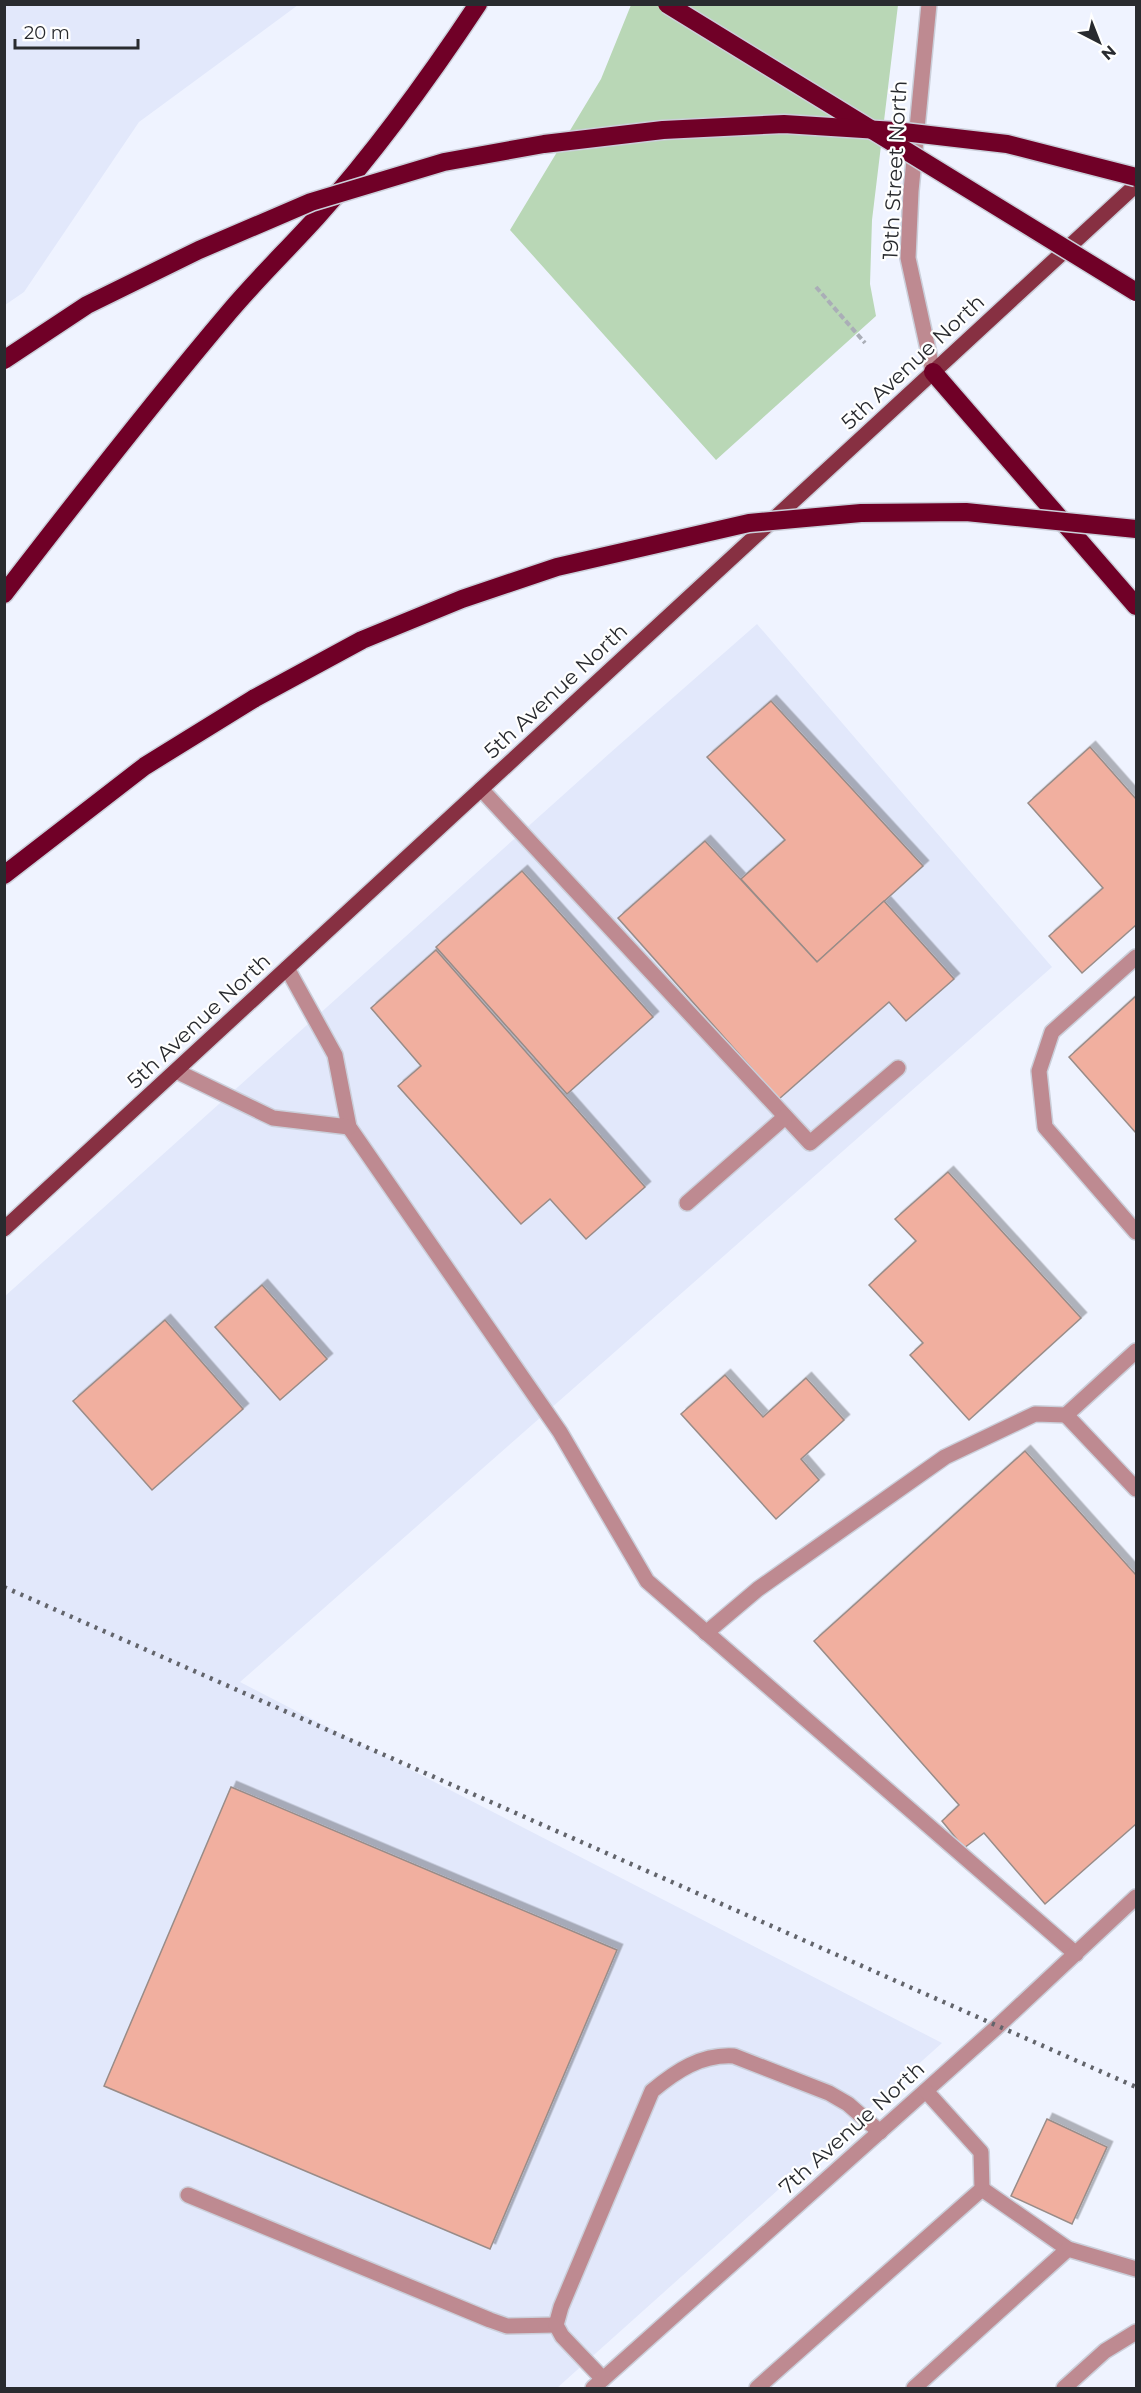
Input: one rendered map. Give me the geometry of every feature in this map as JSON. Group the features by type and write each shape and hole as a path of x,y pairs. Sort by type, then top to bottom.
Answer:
{"highway":[{"path":"4,594 160,393 241,298 317,217 392,126 441,60 478,4"},
{"path":"667,4 1137,292"},
{"path":"4,360 87,305 200,250 311,202 444,162 544,144 663,130 795,125 896,131 1007,144 1137,177"},
{"path":"933,372 1137,606"},
{"path":"4,875 145,766 255,698 362,640 462,599 556,567 653,543 750,523 861,513 966,512 1137,529"}],"main road":[{"name":"5th Avenue North","path":"4,1229 1137,185"}],"street":[{"name":"19th Street North","path":"929,4 911,191 908,258 933,372"},
{"path":"481,789 810,1143 898,1068"},
{"path":"1137,957 1052,1032 1040,1071 1045,1127 1137,1232"},
{"path":"287,969 336,1055 349,1127 560,1432 647,1581 1076,1954"},
{"path":"176,1071 273,1119 349,1127"},
{"path":"687,1203 785,1117"},
{"path":"706,1633 758,1589 945,1456 1035,1414 1066,1415 1137,1351"},
{"path":"1066,1415 1137,1489"},
{"name":"7th Avenue North","path":"598,2384 926,2091 1137,1897"},
{"path":"598,2384 556,2325 561,2307 652,2091 672,2074 699,2060 721,2055 734,2056 829,2093 849,2104 880,2132"},
{"path":"926,2091 981,2152 982,2189"},
{"path":"982,2189 1068,2249 1137,2269"},
{"path":"757,2388 982,2189"},
{"path":"188,2195 490,2320 507,2326 556,2325"},
{"path":"914,2388 1068,2249"},
{"path":"1064,2388 1105,2351 1137,2332"}],"path":[{"path":"816,287 864,343"}],"shaded area":[{"path":"5,4 298,5 139,122 24,292 5,305"},
{"path":"757,624 1052,967 240,1682 942,2043 557,2388 5,2388 4,1297"}],"green space":[{"path":"631,5 898,5 872,220 870,284 876,316 716,460 510,230 601,79"}],"building":[{"path":"771,701 923,866 817,962 741,879 785,840 707,757"},
{"path":"1090,747 1136,799 1136,925 1082,973 1049,936 1103,888 1028,803"},
{"path":"705,841 817,962 884,901 954,979 906,1021 889,1002 779,1099 618,918"},
{"path":"522,871 653,1017 567,1094 436,947"},
{"path":"436,950 645,1187 586,1239 550,1199 521,1224 398,1086 421,1066 371,1008"},
{"path":"1136,996 1136,1133 1069,1057"},
{"path":"948,1172 1081,1318 969,1420 910,1355 923,1343 869,1285 916,1241 895,1219"},
{"path":"262,1285 327,1359 280,1400 215,1327"},
{"path":"165,1320 243,1409 152,1490 73,1401"},
{"path":"725,1375 763,1417 806,1378 844,1420 801,1459 819,1480 776,1519 681,1414"},
{"path":"1025,1451 1136,1575 1136,1824 1045,1904 984,1833 964,1848 942,1821 959,1805 814,1641"},
{"path":"231,1787 617,1950 490,2249 104,2086"},
{"path":"1047,2119 1107,2147 1072,2224 1011,2196"}],"railway":[{"path":"4,1587 1136,2087"}]}
